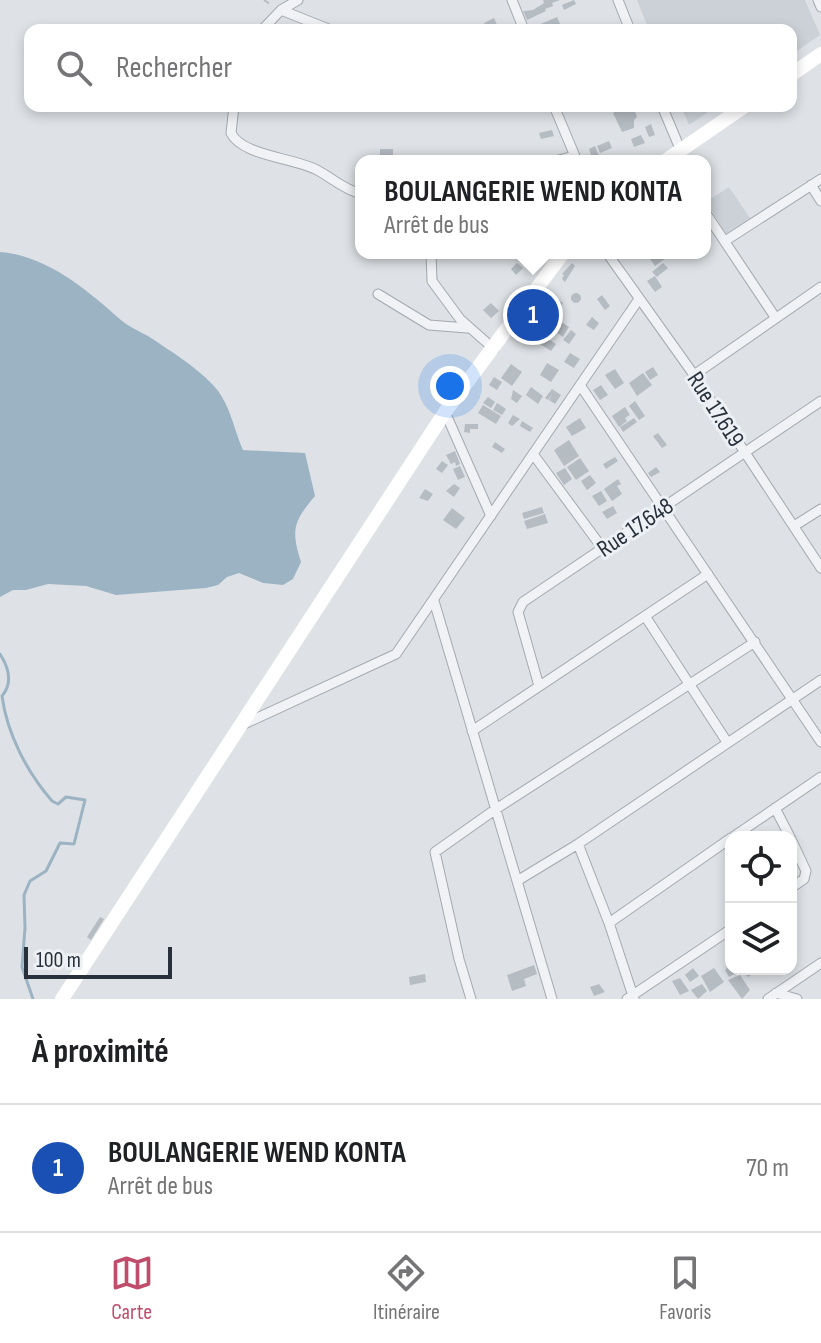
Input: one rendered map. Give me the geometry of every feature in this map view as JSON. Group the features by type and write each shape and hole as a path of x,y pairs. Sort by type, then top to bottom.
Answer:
{"street":[{"path":"268,24 281,10 298,0"},
{"path":"512,0 522,24"},
{"path":"618,0 628,24"},
{"path":"818,0 821,7"},
{"path":"281,10 316,24"},
{"path":"797,71 821,54"},
{"path":"233,112 231,133 238,142 266,155 295,160 355,192"},
{"path":"556,112 574,155"},
{"path":"663,112 670,155"},
{"path":"675,155 736,112"},
{"path":"725,241 821,179"},
{"path":"811,185 821,201"},
{"path":"711,221 775,317"},
{"path":"431,259 432,281 467,328 494,349"},
{"path":"62,999 445,412 559,259"},
{"name":"Rue 17.619","path":"611,259 694,375 821,568"},
{"path":"694,375 821,287"},
{"path":"378,294 429,325 467,328"},
{"path":"242,725 395,656 639,299"},
{"path":"580,385 821,742"},
{"name":"Rue 17.648","path":"539,686 518,608 523,602 821,401"},
{"path":"445,412 491,516"},
{"path":"533,454 603,549"},
{"path":"794,526 821,509"},
{"path":"472,731 708,574"},
{"path":"434,601 552,999"},
{"path":"645,616 727,742"},
{"path":"471,999 434,854 496,809 755,642"},
{"path":"517,881 578,844 821,680"},
{"path":"742,831 821,777"},
{"path":"775,808 786,831"},
{"path":"609,923 725,843"},
{"path":"578,844 609,923 631,998 725,933"},
{"path":"797,852 806,871 804,879 797,884"},
{"path":"772,996 821,963"},
{"path":"772,996 797,999"}],"shaded area":[{"path":"637,0 805,0 820,35 797,51 797,24 647,24"},
{"path":"684,112 708,112 689,125"},
{"path":"729,187 750,218 726,234 711,210 711,199"}],"water":[{"path":"0,252 34,260 66,276 124,322 198,371 223,399 243,450 305,453 315,496 296,527 301,562 293,579 283,585 263,583 239,573 206,588 116,595 86,586 48,584 13,590 0,597"}],"building":[{"path":"543,0 560,0 527,20 523,11 533,10 544,3"},
{"path":"574,0 576,4 564,10 562,5"},
{"path":"557,17 560,24 541,24"},
{"path":"494,18 497,24 484,24"},
{"path":"635,112 634,128 622,132 613,113"},
{"path":"651,124 655,135 649,137 645,127"},
{"path":"552,130 554,136 541,139 539,133"},
{"path":"641,135 645,143 634,147 631,139"},
{"path":"609,141 612,148 600,153 597,146"},
{"path":"595,146 599,155 591,155 589,149"},
{"path":"380,149 393,149 393,155 380,155"},
{"path":"650,259 665,259 655,266"},
{"path":"517,263 523,268 516,275 511,269"},
{"path":"572,263 575,266 565,282 562,274"},
{"path":"663,263 668,268 657,277 652,272"},
{"path":"655,276 662,287 655,292 647,281"},
{"path":"576,293 581,298 576,303 571,298"},
{"path":"602,295 610,306 605,310 597,299"},
{"path":"557,299 563,303 555,315 549,311"},
{"path":"491,303 499,311 491,318 483,310"},
{"path":"592,317 599,323 594,330 586,325"},
{"path":"532,319 537,322 526,339 521,335"},
{"path":"558,320 569,327 563,337 556,332 560,326 556,324"},
{"path":"535,328 540,332 533,342 528,339"},
{"path":"571,330 576,334 569,344 563,340"},
{"path":"542,335 556,344 551,351 537,342"},
{"path":"570,353 580,359 574,368 564,362"},
{"path":"547,363 559,370 551,382 540,375"},
{"path":"511,364 522,372 512,386 501,378"},
{"path":"653,367 658,375 650,380 645,372"},
{"path":"615,369 624,383 615,389 605,375"},
{"path":"643,373 652,385 637,396 629,383"},
{"path":"494,377 502,382 497,390 489,385"},
{"path":"601,385 608,395 600,400 593,390"},
{"path":"531,387 543,396 538,404 526,395"},
{"path":"552,389 561,395 555,404 549,400 552,394 548,400 545,398"},
{"path":"513,390 522,396 517,403 511,399"},
{"path":"488,397 495,402 491,408 483,403"},
{"path":"635,401 645,416 639,420 629,406"},
{"path":"497,403 506,409 502,415 493,410"},
{"path":"483,405 501,416 496,424 478,413"},
{"path":"625,407 630,415 619,427 612,416"},
{"path":"513,415 520,419 512,426 508,423"},
{"path":"580,418 586,428 572,436 566,427"},
{"path":"634,418 637,422 623,432 620,427"},
{"path":"522,421 533,428 530,432 520,426"},
{"path":"465,424 478,424 478,429 464,432"},
{"path":"658,433 667,445 662,448 653,436"},
{"path":"569,440 579,456 564,466 554,450"},
{"path":"495,442 505,449 502,453 492,447"},
{"path":"455,451 460,464 456,466 446,455"},
{"path":"615,457 618,461 606,469 603,464"},
{"path":"580,458 589,471 576,480 567,467"},
{"path":"442,461 448,465 442,473 436,469"},
{"path":"460,466 465,477 458,480 453,469"},
{"path":"656,467 660,472 651,477 648,473"},
{"path":"565,468 572,479 564,485 556,473"},
{"path":"590,475 596,483 587,490 581,481"},
{"path":"618,479 621,484 617,486 622,494 612,501 604,489"},
{"path":"454,484 460,488 454,497 446,491"},
{"path":"425,489 433,494 428,501 419,498"},
{"path":"601,491 607,501 599,506 592,496"},
{"path":"613,506 617,513 607,519 602,512"},
{"path":"542,507 544,513 524,519 522,513"},
{"path":"452,508 465,518 456,529 443,520"},
{"path":"545,514 548,523 527,529 524,521"},
{"path":"100,917 104,919 91,940 87,937"},
{"path":"534,965 537,974 524,979 526,986 512,991 507,975"},
{"path":"693,968 699,976 690,982 685,975"},
{"path":"714,968 724,982 710,992 701,976"},
{"path":"425,974 426,982 410,985 409,977"},
{"path":"740,975 750,990 742,999 728,980"},
{"path":"680,978 689,991 680,995 672,981"},
{"path":"599,984 605,992 594,996 590,987"},
{"path":"702,984 707,991 698,999 691,990"}],"waterway":[{"path":"0,654 8,675 8,686 2,696 5,710 13,738 34,778 58,804 66,797 85,800 74,844 60,843 46,871 30,881 24,895 22,967 33,999"}],"place":[{"name":"BOULANGERIE WEND KONTA","path":"533,315"}]}
